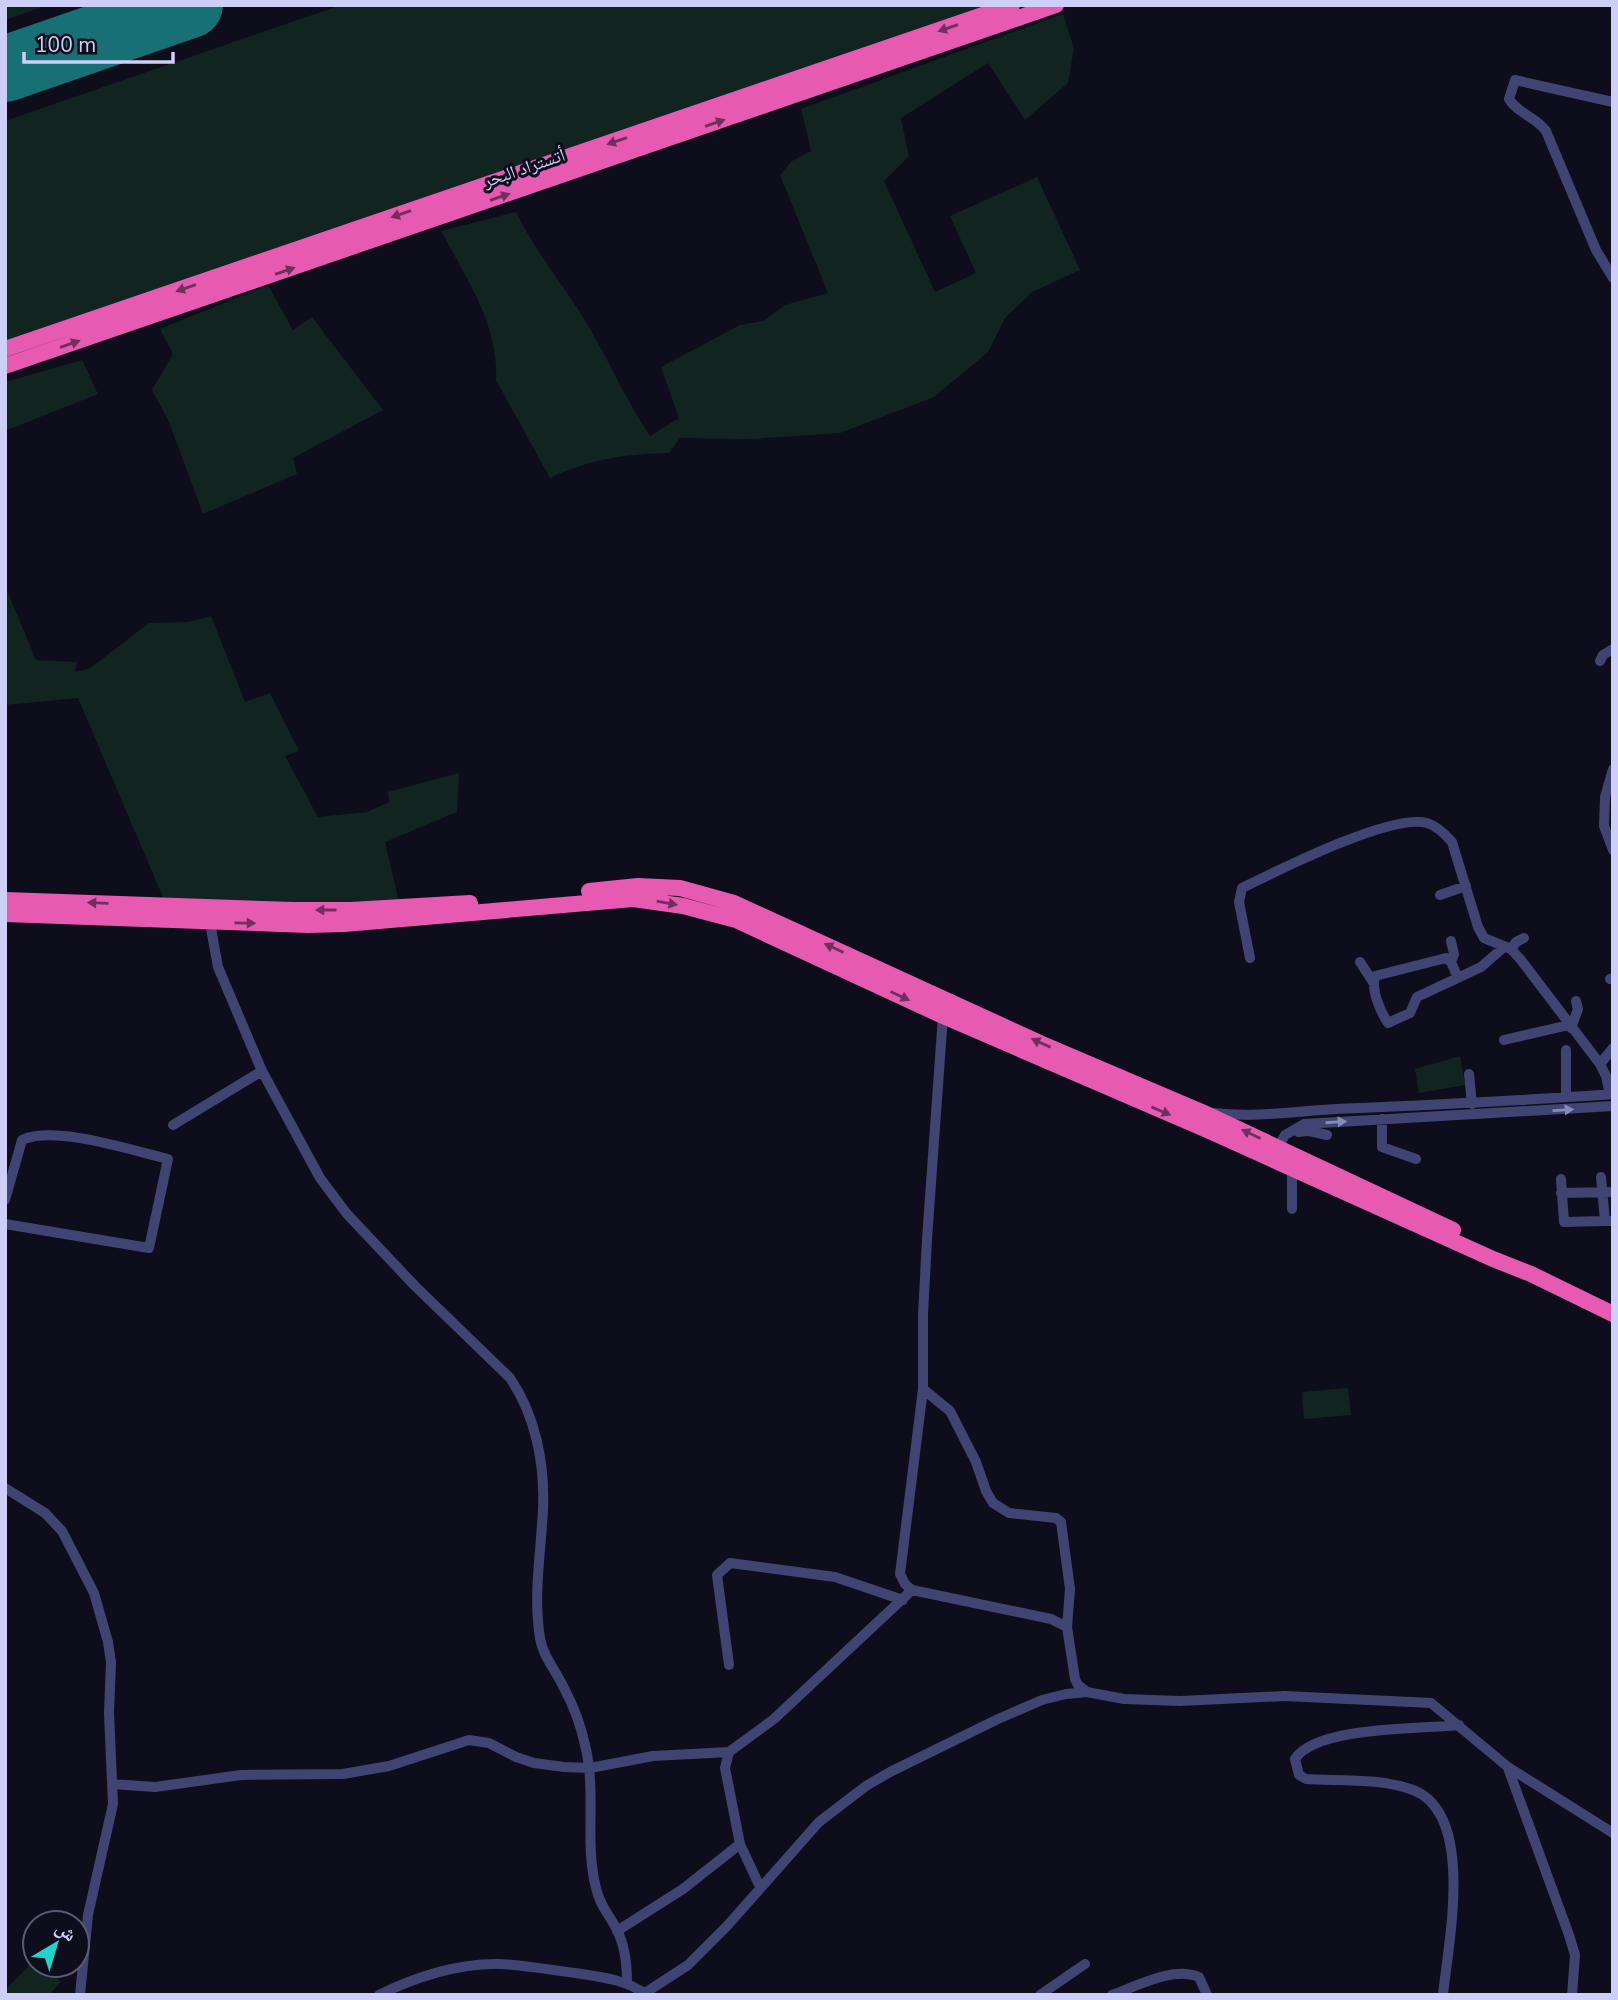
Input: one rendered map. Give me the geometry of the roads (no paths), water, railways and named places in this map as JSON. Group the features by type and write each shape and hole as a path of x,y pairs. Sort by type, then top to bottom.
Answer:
{"highway":[{"name":"أتستراد البحر","path":"5,349 1012,5"},
{"name":"أتستراد البحر","path":"5,366 1056,5"},
{"path":"5,900 351,910 475,902 638,886 680,888 734,903 1040,1043 1202,1112 1282,1141 1484,1245 1531,1274"},
{"path":"5,914 210,923 344,924 618,899 652,900 704,910 736,920 943,1016 1531,1274 1613,1314"}],"street":[{"path":"1613,102 1515,80 1509,99 1516,108 1537,121 1546,131 1595,250 1613,278"},
{"path":"1600,661 1603,655 1613,649"},
{"path":"1613,769 1605,797 1604,827 1613,850"},
{"path":"1202,1112 1247,1116 1301,1110 1472,1104 1611,1094 1600,1064 1521,960 1508,948 1484,938 1452,842 1443,831 1427,823 1406,821 1334,845 1242,888 1238,902 1250,958"},
{"path":"1440,895 1466,886"},
{"path":"210,923 218,967 262,1070 307,1157 347,1214 415,1286 510,1378 534,1431 542,1472 538,1615 540,1640 576,1716 590,1768 593,1878 600,1904 617,1931 627,1962 626,1982"},
{"path":"1360,962 1373,982 1382,1014 1388,1023 1410,1013 1418,997 1482,967 1524,938"},
{"path":"1451,941 1454,954 1451,962"},
{"path":"1373,982 1375,976 1440,958 1451,962 1458,978"},
{"path":"1570,1026 1578,1009 1576,1000"},
{"path":"943,1016 927,1239 923,1389 900,1574 912,1590 1051,1619 1068,1627"},
{"path":"1504,1040 1570,1026"},
{"path":"1600,1064 1613,1048"},
{"path":"1566,1050 1566,1097"},
{"path":"173,1125 262,1070"},
{"path":"1469,1074 1472,1104"},
{"path":"1282,1141 1304,1124 1613,1107"},
{"path":"1382,1119 1382,1147 1416,1159"},
{"path":"1282,1141 1309,1130 1326,1135"},
{"path":"5,1200 22,1140 31,1136 82,1138 168,1159 149,1248 5,1224"},
{"path":"1292,1168 1292,1209"},
{"path":"1561,1179 1564,1223 1609,1221 1608,1192 1601,1177"},
{"path":"1561,1193 1608,1192"},
{"path":"923,1389 950,1411 993,1503 1009,1513 1056,1518 1061,1522 1070,1588 1068,1627 1075,1674 1077,1684 1087,1692"},
{"path":"5,1488 45,1513 62,1531 94,1593 111,1662 108,1713 113,1804 88,1915 80,1995"},
{"path":"729,1665 718,1575 730,1563 835,1577 903,1600"},
{"path":"112,1784 155,1787 241,1775 342,1774 389,1766 469,1740 489,1743 534,1763 590,1768 653,1756 729,1752 774,1719 912,1590"},
{"path":"1066,1694 1075,1674"},
{"path":"379,1995 436,1973 467,1966 498,1964 530,1966 626,1982 646,1994 688,1965 727,1926 820,1822 866,1786 998,1719 1042,1700 1066,1694 1087,1692 1125,1699 1180,1701 1285,1696 1431,1703 1508,1767 1613,1833"},
{"path":"1443,1995 1454,1863 1443,1819 1428,1800 1416,1791 1387,1785 1306,1779 1299,1775 1295,1759 1300,1750 1334,1736 1459,1725"},
{"path":"729,1752 725,1768 740,1844 760,1887"},
{"path":"1508,1767 1575,1955 1572,1995"},
{"path":"617,1931 682,1889 740,1844"},
{"path":"1040,1995 1085,1964"},
{"path":"1112,1995 1177,1973 1189,1973 1199,1977 1208,1995"}]}
